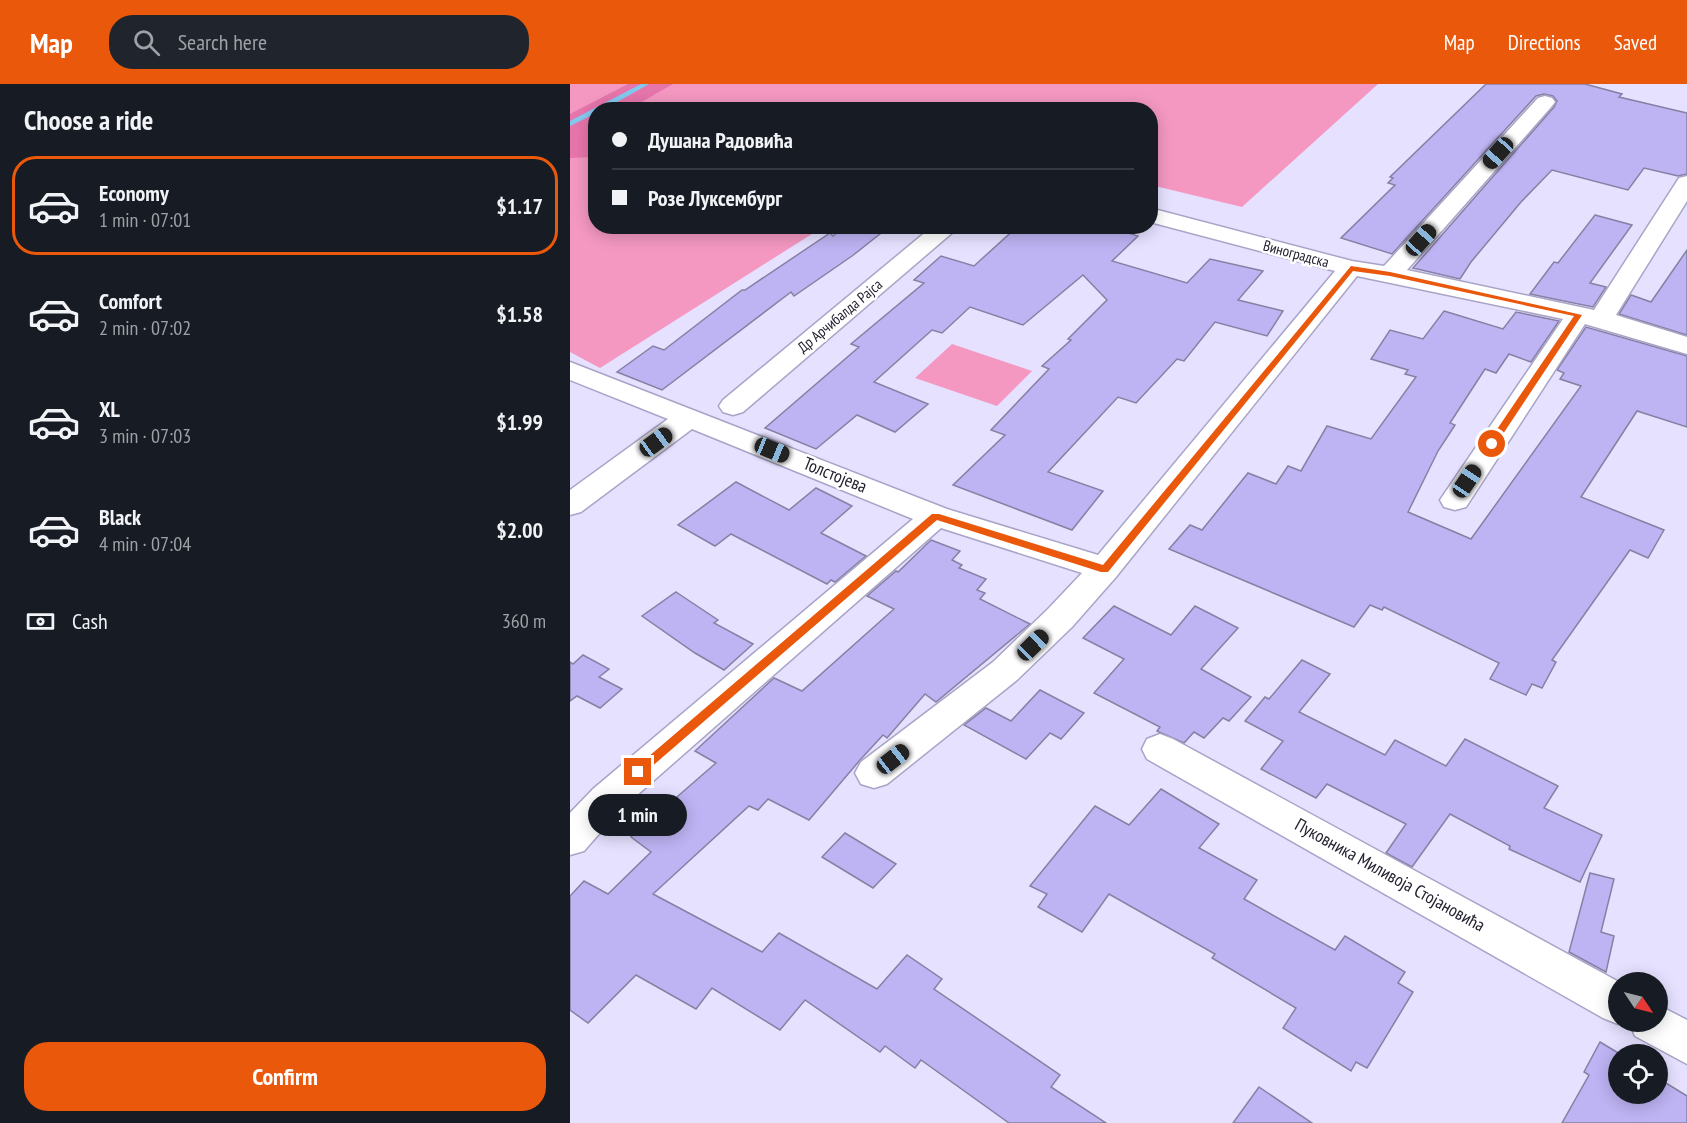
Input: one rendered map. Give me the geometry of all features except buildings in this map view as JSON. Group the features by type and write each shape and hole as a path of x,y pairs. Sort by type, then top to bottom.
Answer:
{"street":[{"path":"1390,274 1545,102"},
{"path":"1455,500 1687,183"},
{"name":"Виноградска","path":"1158,217 1351,268 1390,274 1589,317 1687,346"},
{"name":"Др Арчибалда Рајса","path":"733,406 938,234"},
{"path":"874,773 1005,671 1060,618 1105,569 1351,268"},
{"name":"Толстојева","path":"570,370 936,516 1105,569"},
{"path":"570,505 690,417"},
{"path":"570,839 606,800 936,516"},
{"name":"Пуковника Миливоја Стојановића","path":"1160,749 1608,998"},
{"path":"1668,1032 1687,1043"}],"shaded area":[{"path":"570,84 1378,84 1242,207 1158,187 1158,102 588,102 588,234 812,234 600,368 570,352"},
{"path":"628,84 673,84 642,102 593,102"},
{"path":"588,105 588,157 570,158 570,114"},
{"path":"952,344 1032,371 997,406 915,378"}],"waterway":[{"path":"612,102 646,84"},
{"path":"570,124 588,114"}],"route":[{"path":"638,772 936,516 1105,569 1351,268 1390,274 1578,315 1492,444"}]}
